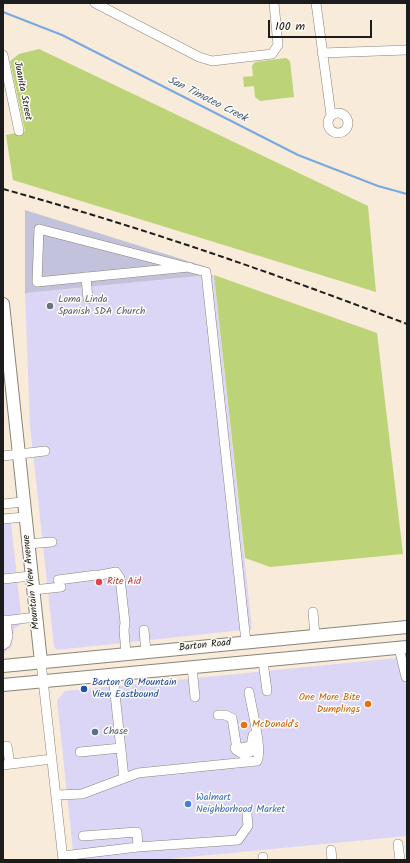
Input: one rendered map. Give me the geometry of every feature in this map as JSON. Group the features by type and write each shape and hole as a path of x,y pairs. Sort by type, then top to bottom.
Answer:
{"main road":[{"name":"Mountain View Avenue","path":"3,304 24,517 41,662"},
{"name":"Barton Road","path":"3,666 407,627"},
{"name":"Barton Road","path":"3,686 403,647"}],"street":[{"path":"95,3 111,7 199,57 212,61 272,54 278,45 274,3"},
{"path":"316,3 331,115"},
{"path":"322,52 407,50"},
{"name":"Juanita Street","path":"3,55 19,131"},
{"path":"189,267 37,282 39,229 189,267 206,272 246,642"},
{"path":"86,277 88,299"},
{"path":"3,456 45,451"},
{"path":"3,504 23,502"},
{"path":"3,519 24,517"},
{"path":"28,544 52,542"},
{"path":"33,590 116,572 120,578 125,623 124,630 126,654"},
{"path":"3,579 31,576"},
{"path":"313,612 315,636"},
{"path":"3,645 6,644 8,636 5,621 36,617"},
{"path":"144,630 146,652"},
{"path":"403,647 406,677"},
{"path":"263,661 267,691"},
{"name":"Mountain View Avenue","path":"41,662 63,858"},
{"path":"192,667 196,697"},
{"path":"113,675 124,778"},
{"path":"56,795 82,794 138,773 257,761 259,753 249,692"},
{"path":"218,715 225,715 232,718 235,746 237,748 251,746 253,740 251,703"},
{"path":"7,746 6,764 52,759"},
{"path":"80,752 121,748"},
{"path":"63,858 138,847 238,840 248,826 247,814"},
{"path":"83,836 137,832 138,847"},
{"path":"398,844 400,860"},
{"path":"331,850 332,860"}],"shaded area":[{"path":"25,210 210,268 211,275 25,293"},
{"path":"214,275 252,629 57,650 54,647 30,425 25,293"},
{"path":"3,513 10,513 22,624 14,629 12,646 3,654"},
{"path":"407,657 407,836 158,860 74,860 57,700 65,691"}],"green space":[{"path":"39,49 368,206 376,292 13,180 6,135 25,131 10,61 19,54"},
{"path":"286,58 290,61 294,97 260,101 255,97 254,86 244,87 243,77 253,76 252,66 255,62"},
{"path":"214,275 377,333 403,554 270,567 245,558"}],"waterway":[{"name":"San Timoteo Creek","path":"3,12 62,35 298,155 378,186 407,194"}],"railway":[{"path":"3,189 106,219 207,252 407,324"}],"place":[{"name":"Loma Linda Spanish SDA Church","path":"50,306"},
{"name":"Rite Aid","path":"99,582"},
{"name":"Barton @ Mountain View Eastbound","path":"84,689"},
{"name":"One More Bite Dumplings","path":"368,704"},
{"name":"McDonald's","path":"244,725"},
{"name":"Chase","path":"95,732"},
{"name":"Walmart Neighborhood Market","path":"188,804"}]}
